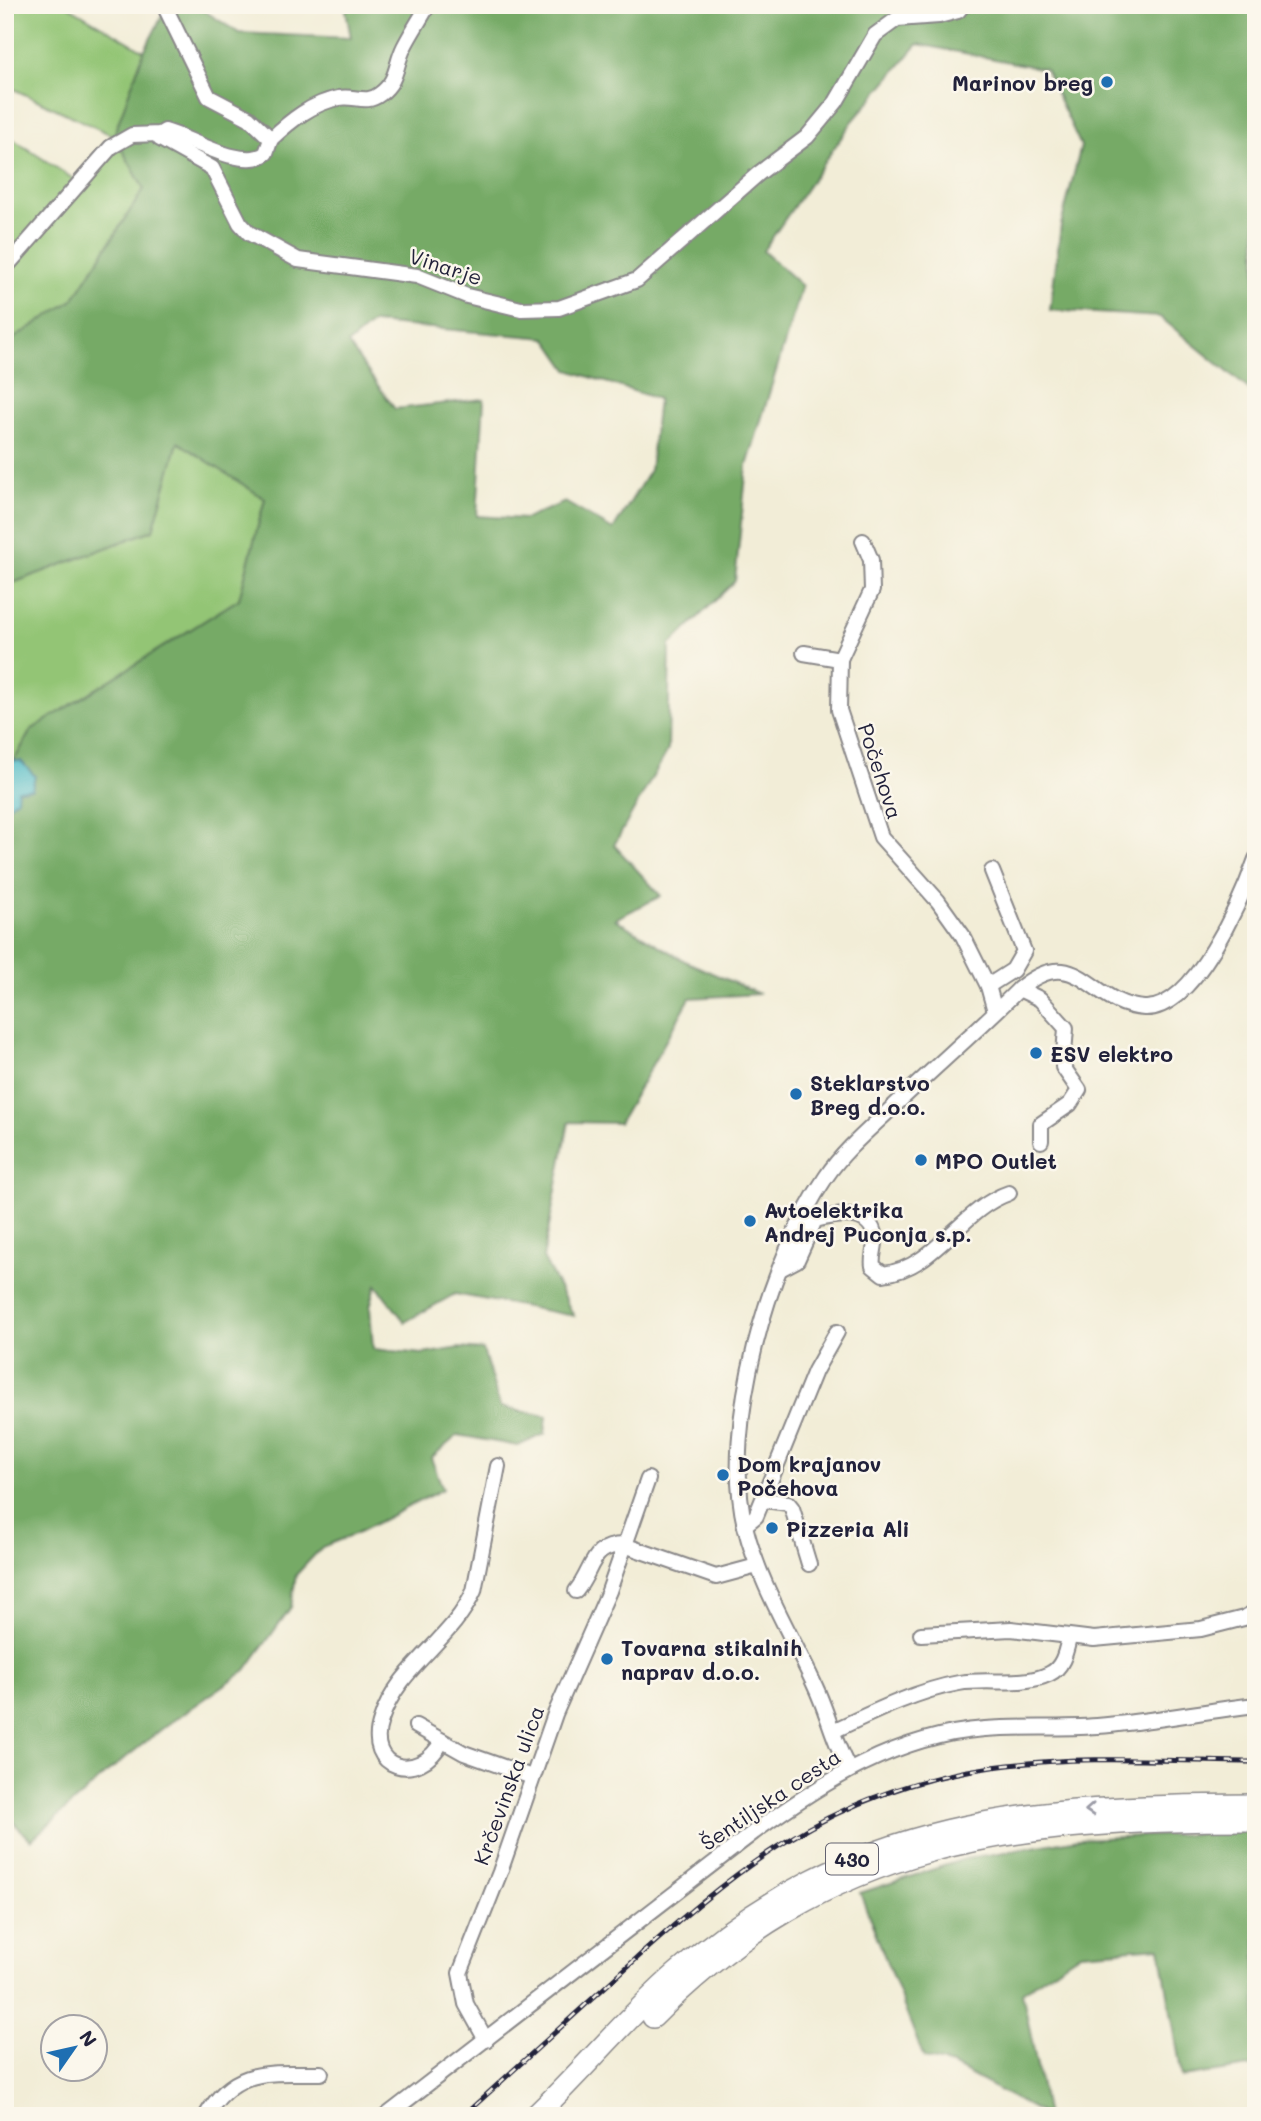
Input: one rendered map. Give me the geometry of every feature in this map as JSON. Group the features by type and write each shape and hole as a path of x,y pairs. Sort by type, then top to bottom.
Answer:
{"highway":[{"name":"430","path":"535,2116 675,1974 717,1940 805,1881 855,1858 914,1838 971,1823 1045,1813 1256,1804"},
{"name":"430","path":"556,2116 665,2004 741,1940 778,1914 863,1871 959,1842 1015,1833 1128,1824 1256,1820"}],"street":[{"path":"164,5 209,96 230,111 249,118 271,139"},
{"path":"5,268 111,147 132,135 160,134 165,131 232,156 252,160 266,153 271,139 300,114 342,97 366,101 381,94 396,78 403,49 428,5"},
{"name":"Vinarje","path":"160,134 160,139 212,168 249,233 298,260 417,276 467,296 521,309 559,308 636,280 807,137 836,102 875,35 897,19 939,16 958,11 963,5"},
{"name":"Počehova","path":"863,541 871,560 872,590 840,659 839,710 881,837 938,901 963,936 991,997"},
{"path":"804,653 840,659"},
{"path":"991,997 1018,989 1037,973 1065,970 1127,1004 1145,1009 1167,1000 1184,987 1208,961 1241,896 1256,859"},
{"path":"849,1769 757,1566 745,1525 740,1495 740,1430 747,1381 779,1269 810,1203 843,1156 991,997 1013,970 1024,951 992,871"},
{"path":"1018,989 1040,999 1066,1028 1063,1067 1079,1090 1070,1104 1041,1124 1041,1141"},
{"path":"779,1269 797,1260 815,1220 846,1213 861,1219 872,1230 875,1239 873,1266 883,1274 893,1273 919,1261 978,1209 1009,1193"},
{"path":"745,1525 757,1516 815,1371 837,1332"},
{"path":"442,1741 436,1753 425,1762 405,1768 385,1758 378,1745 377,1735 384,1711 406,1672 467,1608 474,1591 498,1466"},
{"name":"Krčevinska ulica","path":"485,2040 466,2004 460,1973 555,1714 604,1603 648,1479"},
{"path":"764,1500 788,1503 792,1508 809,1564"},
{"path":"576,1591 598,1552 614,1545 624,1545 716,1577 757,1566"},
{"path":"921,1634 1011,1629 1094,1639 1201,1629 1244,1618 1256,1611"},
{"path":"833,1731 892,1705 958,1683 1014,1681 1051,1674 1061,1664 1069,1638"},
{"name":"Šentiljska cesta","path":"386,2116 754,1832 849,1769 897,1748 955,1733 983,1729 1125,1724 1256,1705"},
{"path":"416,1726 497,1766 532,1777"},
{"path":"206,2116 221,2096 245,2078 257,2073 321,2073"}],"green space":[{"path":"5,5 66,5 144,51 114,135 144,189 73,300 5,344 5,134 75,180 114,136 5,85"},
{"path":"168,5 195,5 239,33 351,38 345,5 1256,5 1256,395 1160,317 1050,310 1061,225 1081,146 1045,69 918,44 852,122 763,251 802,286 747,466 735,581 670,645 668,750 614,845 661,896 615,919 685,961 759,994 690,998 619,1123 569,1122 543,1258 574,1316 455,1294 405,1322 376,1285 370,1307 373,1349 423,1354 459,1348 483,1350 500,1407 547,1416 545,1434 518,1446 458,1435 431,1458 443,1489 357,1533 322,1547 296,1575 291,1607 246,1670 167,1725 109,1771 31,1840 10,1819 5,1822 5,810 14,761 31,730 239,599 265,499 178,442 153,530 5,586 5,344 73,300 144,189 114,135 144,51","holes":["373,323 546,338 568,370 658,399 650,470 613,530 565,502 525,519 477,516 484,399 395,409 348,344"]},
{"path":"178,442 265,498 239,599 31,730 14,761 5,748 5,586 153,530"},
{"path":"1256,1831 1256,2066 1182,2077 1160,1947 1080,1953 1022,1992 1047,2116 952,2065 924,2058 860,1893 965,1859 1078,1839"}],"water":[{"path":"5,748 14,761 21,761 35,776 32,789 18,790 17,799 5,810"}],"railway":[{"path":"463,2116 701,1903 743,1870 832,1816 881,1795 934,1778 992,1767 1090,1760 1256,1762"}],"place":[{"name":"Marinov breg","path":"1107,82"},
{"name":"ESV elektro","path":"1036,1053"},
{"name":"Steklarstvo Breg d.o.o.","path":"796,1094"},
{"name":"MPO Outlet","path":"921,1160"},
{"name":"Avtoelektrika Andrej Puconja s.p.","path":"750,1221"},
{"name":"Dom krajanov Počehova","path":"723,1475"},
{"name":"Pizzeria Ali","path":"772,1528"},
{"name":"Tovarna stikalnih naprav d.o.o.","path":"607,1659"}]}
